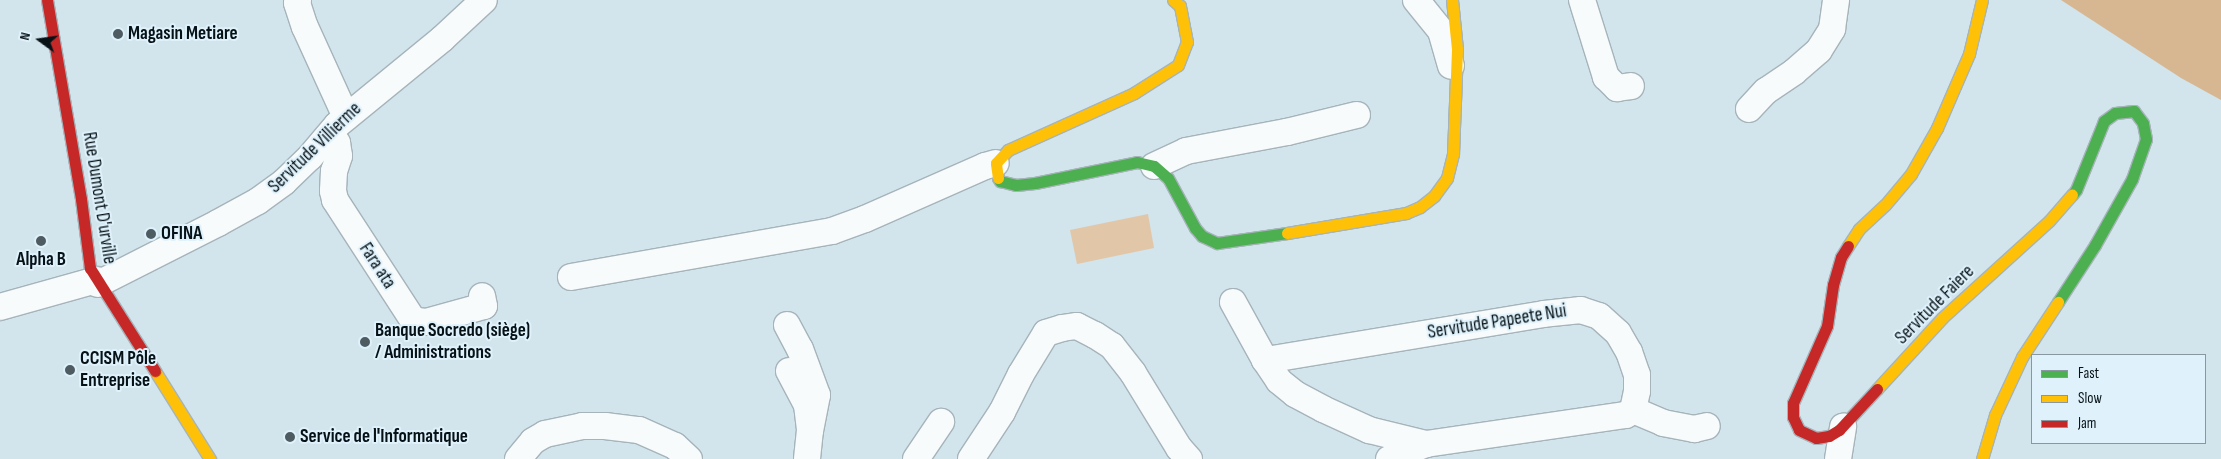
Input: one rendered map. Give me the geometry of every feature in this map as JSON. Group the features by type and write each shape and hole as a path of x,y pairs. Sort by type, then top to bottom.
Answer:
{"street":[{"name":"Rue Dumont D'urville","path":"47,0 90,268 210,459"},
{"path":"298,0 297,3 339,125"},
{"name":"Servitude Villierme","path":"96,279 258,201 284,182 339,125 484,0"},
{"path":"571,277 832,230 865,219 985,166 996,164 1008,150 1134,93 1178,65 1187,42 1180,6 1172,0"},
{"path":"1416,0 1441,31 1456,86"},
{"path":"996,164 996,174 1000,181 1016,185 1035,183 1126,163 1137,162 1154,166 1168,178 1195,228 1202,236 1217,243 1248,240 1406,213 1420,207 1434,196 1446,178 1453,154 1457,49 1452,0"},
{"path":"1582,0 1606,77 1618,88 1631,86"},
{"path":"1749,109 1766,91 1794,72 1819,50 1832,29 1836,0"},
{"name":"Servitude Faiere","path":"1982,0 1969,54 1937,128 1911,174 1885,205 1859,229 1841,257 1833,285 1826,326 1813,361 1793,402 1792,417 1798,430 1816,438 1829,436 1843,426 1942,318 2049,221 2076,190 2104,121 2115,113 2134,111 2143,123 2146,140 2132,178 2095,245 2022,357 1995,415 1982,459"},
{"path":"1154,166 1186,151 1278,134 1357,115"},
{"name":"Fara ata","path":"339,125 337,143 339,156 334,171 333,191 335,200 413,320 426,322 484,306 482,296"},
{"path":"0,299 96,279"},
{"path":"0,307 96,279"},
{"path":"1233,302 1265,360 1279,381 1295,394 1368,430 1426,444"},
{"name":"Servitude Papeete Nui","path":"1265,360 1544,314 1581,310 1599,316 1618,333 1629,352 1637,375 1633,410"},
{"path":"787,325 800,349 817,395 810,430 807,459"},
{"path":"971,459 1002,412 1021,374 1046,333 1077,326 1112,346 1133,373 1179,448 1190,459"},
{"path":"789,371 807,405 810,430"},
{"path":"1389,459 1426,444 1626,415 1633,410 1663,423 1694,429 1707,426"},
{"path":"916,459 941,422"},
{"path":"518,459 533,441 545,434 582,426 620,426 644,432 675,446 689,459"},
{"path":"1838,459 1843,426"}],"shaded area":[{"path":"2061,0 2221,0 2221,100 2181,78"},
{"path":"1148,214 1154,248 1077,264 1070,230"}],"traffic: fast":[{"path":"2058,302 2095,245 2132,179 2146,139 2143,123 2134,111 2115,113 2104,121 2076,190 2072,195"},
{"path":"998,178 1000,181 1016,185 1035,183 1137,162 1154,166 1168,178 1195,228 1202,236 1217,243 1287,233"}],"traffic: slow":[{"path":"998,178 996,163 1008,150 1134,93 1178,65 1187,42 1180,6 1173,0"},
{"path":"1287,233 1406,213 1420,207 1434,196 1447,178 1453,154 1457,49 1452,0"},
{"path":"1848,246 1859,229 1885,205 1911,174 1937,128 1969,54 1982,0"},
{"path":"1877,389 1942,318 2049,221 2072,195"},
{"path":"1982,459 1995,415 2022,357 2058,302"},
{"path":"155,371 210,459"}],"traffic: jam":[{"path":"47,0 81,199 90,268 155,371"},
{"path":"1848,246 1841,257 1833,285 1827,326 1793,403 1793,417 1799,430 1816,438 1829,436 1839,430 1877,389"}],"place":[{"name":"Magasin Metiare","path":"118,34"},
{"name":"OFINA","path":"151,234"},
{"name":"Alpha B","path":"41,241"},
{"name":"Banque Socredo (siège) / Administrations","path":"365,342"},
{"name":"CCISM Pôle Entreprise","path":"70,370"},
{"name":"Service de l'Informatique","path":"290,437"}]}
